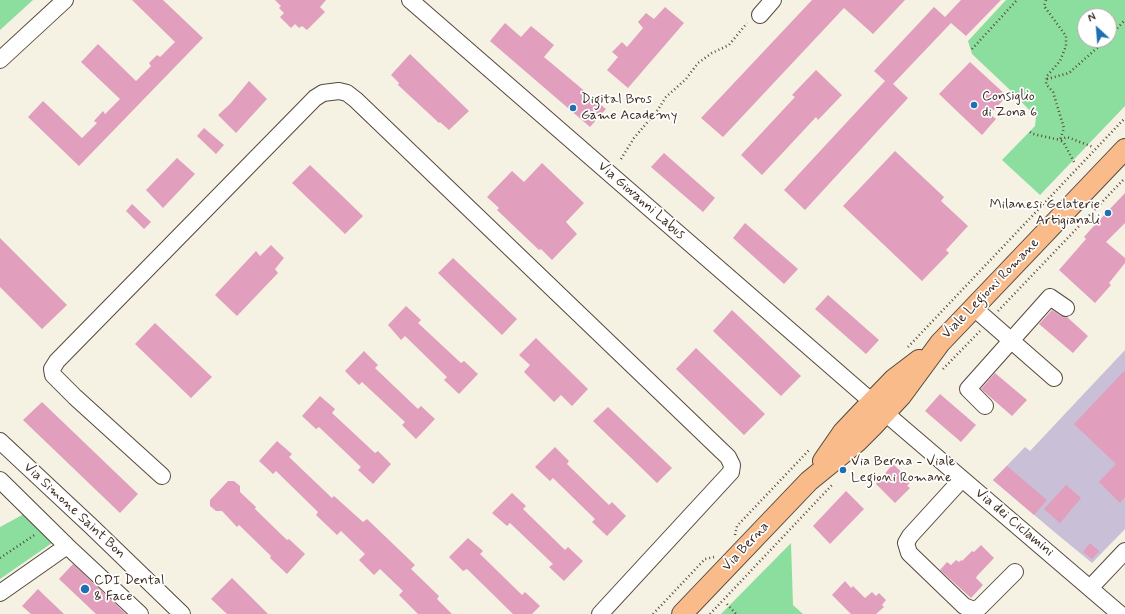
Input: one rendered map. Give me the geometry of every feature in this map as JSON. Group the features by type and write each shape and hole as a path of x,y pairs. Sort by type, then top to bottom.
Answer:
{"main road":[{"name":"Viale Legioni Romane","path":"878,407 894,379 940,343 1122,158"},
{"name":"Via Berna","path":"682,614 809,480 842,432 878,407"}],"street":[{"path":"0,60 65,0"},
{"path":"753,19 773,0"},
{"name":"Via Giovanni Labus","path":"419,3 878,407"},
{"path":"162,476 75,398 53,375 52,369 57,360 315,98 323,93 339,91 347,93 362,105 728,456 732,465 731,472 600,614"},
{"path":"985,406 968,389 1050,297 1066,308"},
{"path":"974,308 1054,378"},
{"name":"Via dei Ciclamini","path":"878,407 1120,614"},
{"name":"Via Simone Saint Bon","path":"0,441 182,614"},
{"path":"962,479 910,536 906,543 909,553 964,606 974,610 980,607 1015,572"},
{"name":"Via Simone Saint Bon","path":"0,480 46,526 140,614"},
{"path":"0,593 67,546"},
{"path":"1090,588 1125,551"}],"path":[{"path":"972,49 1017,0"},
{"path":"1046,0 1044,6 1066,36 1066,46 1060,61 1047,79 1046,84 1053,92 1064,128 1060,140"},
{"path":"621,159 634,138 657,111 666,97 686,79 698,63 712,53 729,45 753,19"},
{"path":"1117,28 1125,20"},
{"path":"1047,79 1069,73 1097,48"},
{"path":"907,348 1125,118"},
{"path":"1030,132 1060,140 1064,143 1075,164"},
{"path":"1060,140 1067,137 1093,146"},
{"path":"941,370 1125,178"},
{"path":"735,537 737,526 813,446"},
{"path":"710,614 834,482"},
{"path":"0,558 46,526"},
{"path":"653,614 705,559 716,556"},
{"path":"727,604 736,614"}],"shaded area":[{"path":"1125,350 1125,529 1092,563 993,480 1025,447 1030,451"}],"green space":[{"path":"0,0 33,0 0,30"},
{"path":"1006,0 1125,0 1125,106 1040,195 1002,160 1035,126 1036,117 972,54 968,41"},
{"path":"24,514 52,543 0,579 0,527"},
{"path":"791,543 793,605 803,614 721,614"}],"building":[{"path":"132,0 163,0 203,38 79,166 28,117 43,101 82,138 97,123 94,121 103,111 105,114 120,99 81,62 98,44 136,81 151,66 149,63 157,55 160,57 175,42"},
{"path":"275,0 326,0 320,7 325,12 307,30 302,26 299,28 295,24 291,28 280,17 284,13 279,8 281,6"},
{"path":"812,0 905,0 873,34 844,8 723,137 701,118"},
{"path":"961,0 1001,0 966,36 951,23 893,84 908,98 805,210 784,190 885,81 874,71 934,7 945,17"},
{"path":"665,7 684,23 628,88 607,70 618,57 612,52 622,42 627,47 643,28 638,22 646,13 654,19"},
{"path":"505,23 521,37 531,26 554,45 544,57 606,109 590,127 490,41"},
{"path":"410,54 469,111 449,130 440,122 439,123 398,85 399,83 391,75"},
{"name":"Consiglio di Zona 6","path":"970,62 1007,96 990,114 996,119 982,135 939,94"},
{"path":"816,70 842,95 818,120 816,117 762,175 741,155 795,97 792,95"},
{"path":"249,81 267,99 236,133 218,115 230,104"},
{"path":"204,128 224,145 216,154 197,136"},
{"path":"895,151 944,197 941,201 968,226 946,250 949,253 922,281 843,206"},
{"path":"664,153 715,198 703,212 651,167"},
{"path":"177,158 195,174 163,208 146,190"},
{"path":"542,163 584,203 566,222 577,234 552,260 541,249 539,250 497,210 499,208 487,197 512,171 524,182"},
{"path":"310,165 363,216 345,234 292,183"},
{"path":"1125,193 1125,223 1106,242 1125,258 1125,263 1109,283 1111,285 1095,303 1059,270 1086,239 1084,237"},
{"path":"132,204 151,222 144,229 126,211"},
{"path":"745,223 798,269 784,284 733,238"},
{"path":"0,238 67,305 42,329 0,287"},
{"path":"271,245 284,258 275,269 278,273 237,316 215,295 256,251 260,256"},
{"path":"453,258 517,319 502,335 438,273"},
{"path":"828,295 879,340 866,354 815,309"},
{"path":"406,306 421,320 418,323 461,363 464,361 478,374 459,394 444,380 447,377 405,336 401,340 388,325"},
{"path":"732,310 801,376 781,396 713,331"},
{"path":"1052,310 1061,316 1067,317 1088,336 1073,353 1039,324"},
{"path":"155,323 212,377 191,398 135,344"},
{"path":"536,338 588,389 572,406 561,395 554,402 524,372 530,365 519,355"},
{"path":"696,348 765,414 744,435 676,369"},
{"path":"364,351 378,365 375,368 418,409 421,406 435,419 416,439 402,425 405,422 362,382 359,385 345,371"},
{"path":"1125,370 1125,497 1120,503 1099,482 1116,464 1074,424"},
{"path":"995,373 1027,400 1012,416 981,389"},
{"path":"940,394 976,425 961,442 925,411"},
{"path":"320,396 335,409 332,413 375,453 378,451 391,464 373,484 358,470 361,467 319,427 316,429 302,416"},
{"path":"42,402 138,494 120,513 23,420"},
{"path":"608,407 672,468 657,483 593,421"},
{"path":"277,441 292,454 289,457 332,498 334,496 363,522 367,519 415,565 411,569 439,596 437,599 452,614 418,614 399,595 403,591 380,569 374,575 359,560 365,554 341,531 337,535 316,515 318,512 276,471 273,474 259,461"},
{"path":"555,447 569,461 567,464 609,505 612,502 626,516 607,536 592,522 595,519 553,478 550,481 535,467"},
{"path":"893,464 911,481 907,486 910,488 895,503 876,484"},
{"path":"1007,466 1047,500 1034,515 993,480"},
{"path":"228,481 234,481 240,486 240,492 256,507 255,509 287,540 289,539 305,554 287,574 239,525 237,527 222,511 216,511 210,506 210,500"},
{"path":"1066,485 1081,498 1060,523 1044,509"},
{"path":"846,491 864,509 830,544 813,526"},
{"path":"512,493 526,506 523,509 565,550 568,547 583,561 564,581 549,567 553,564 510,523 507,526 492,513"},
{"path":"468,538 483,551 480,554 522,595 525,592 540,606 532,614 513,614 467,569 463,571 449,557"},
{"path":"1090,543 1099,551 1092,559 1083,552"},
{"path":"981,545 994,558 977,576 976,578 983,585 971,598 940,570 947,562 951,565 956,560 959,562 961,560 962,561 972,551 974,552"},
{"name":"CDI Dental & Face","path":"73,564 126,614 96,614 59,579"},
{"path":"232,578 268,614 227,614 211,599"},
{"path":"845,581 851,588 853,586 865,598 872,592 876,596 879,593 886,600 882,605 884,607 876,614 851,614 832,595"},
{"path":"38,589 64,614 31,614 22,606"}],"place":[{"name":"Consiglio di Zona 6","path":"974,105"},
{"name":"Digital Bros Game Academy","path":"573,108"},
{"name":"Milanesi Gelaterie Artigianali","path":"1108,213"},
{"name":"Via Berna - Viale Legioni Romane","path":"843,470"},
{"name":"CDI Dental & Face","path":"85,589"}]}
